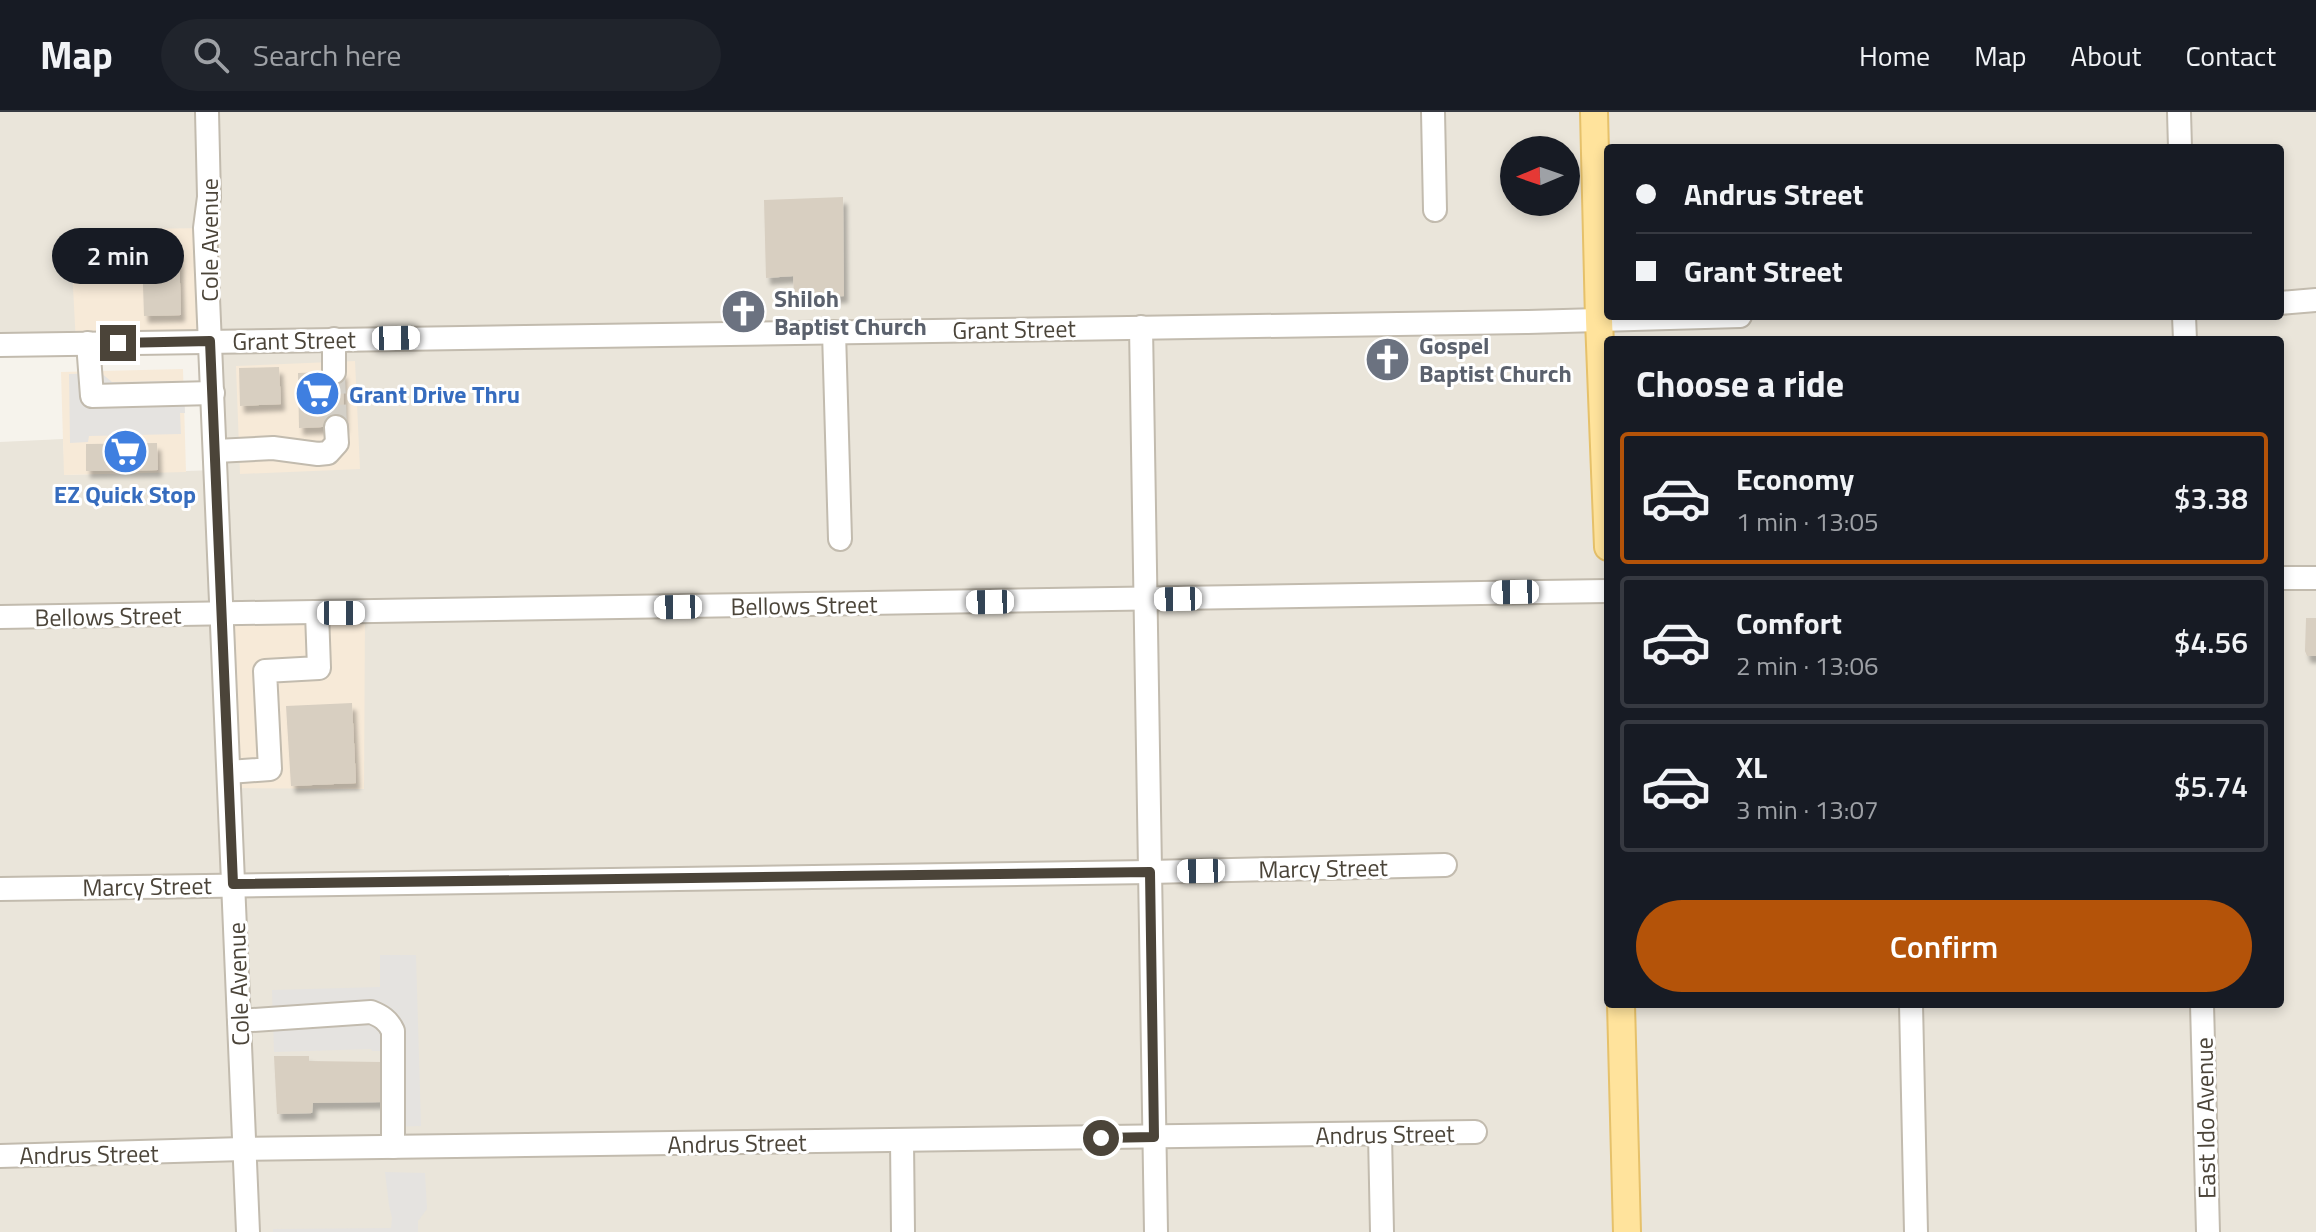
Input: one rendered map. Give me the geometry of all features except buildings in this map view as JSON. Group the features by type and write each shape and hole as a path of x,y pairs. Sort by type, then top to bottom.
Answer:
{"main road":[{"path":"1594,112 1604,446"},
{"path":"1621,1008 1627,1232"}],"street":[{"name":"Cole Avenue","path":"207,112 209,197 205,228 248,1232"},
{"path":"1433,112 1435,210"},
{"path":"2179,112 2180,144"},
{"path":"2284,303 2316,300"},
{"name":"Grant Street","path":"0,345 1604,320"},
{"path":"1141,327 1156,1232"},
{"path":"834,332 840,539"},
{"path":"334,339 334,372"},
{"path":"88,343 92,396 213,393"},
{"path":"216,451 273,448 328,453 337,443 336,427"},
{"path":"2284,578 2316,578"},
{"name":"Bellows Street","path":"0,617 1604,591"},
{"path":"229,772 270,769 265,671 319,668 317,613"},
{"name":"Marcy Street","path":"0,889 1445,865"},
{"path":"1911,1008 1916,1232"},
{"name":"East Ido Avenue","path":"2202,1008 2208,1232"},
{"path":"239,1021 371,1012 382,1016 393,1031 393,1147"},
{"name":"Andrus Street","path":"0,1156 243,1149 1475,1132"},
{"path":"1380,1134 1382,1232"},
{"path":"902,1141 903,1232"}],"shaded area":[{"path":"0,112 2316,112 2316,1232 0,1232 0,442 63,439 65,475 216,470 205,228 76,344 0,345"},
{"path":"205,228 210,341 76,344 70,230"},
{"path":"355,361 360,469 240,474 236,366"},
{"path":"183,369 186,472 64,475 61,372"},
{"path":"101,373 112,382 184,381 185,413 180,413 181,434 89,436 88,442 70,443 69,374"},
{"path":"365,613 364,789 230,788 221,614"},
{"path":"380,955 416,955 421,1126 386,1127 384,1051 274,1052 272,990 380,987"},
{"path":"385,1172 425,1173 427,1209 418,1221 418,1232 273,1232 273,1229 391,1228"}],"tunnel":[{"path":"334,372 336,427"}],"place":[{"name":"Shiloh Baptist Church","path":"743,312"},
{"name":"Gospel Baptist Church","path":"1388,359"},
{"name":"Grant Drive Thru","path":"318,394"},
{"name":"EZ Quick Stop","path":"125,452"}],"route":[{"path":"118,343 210,341 233,884 1150,872 1154,1137 1101,1138"}]}
